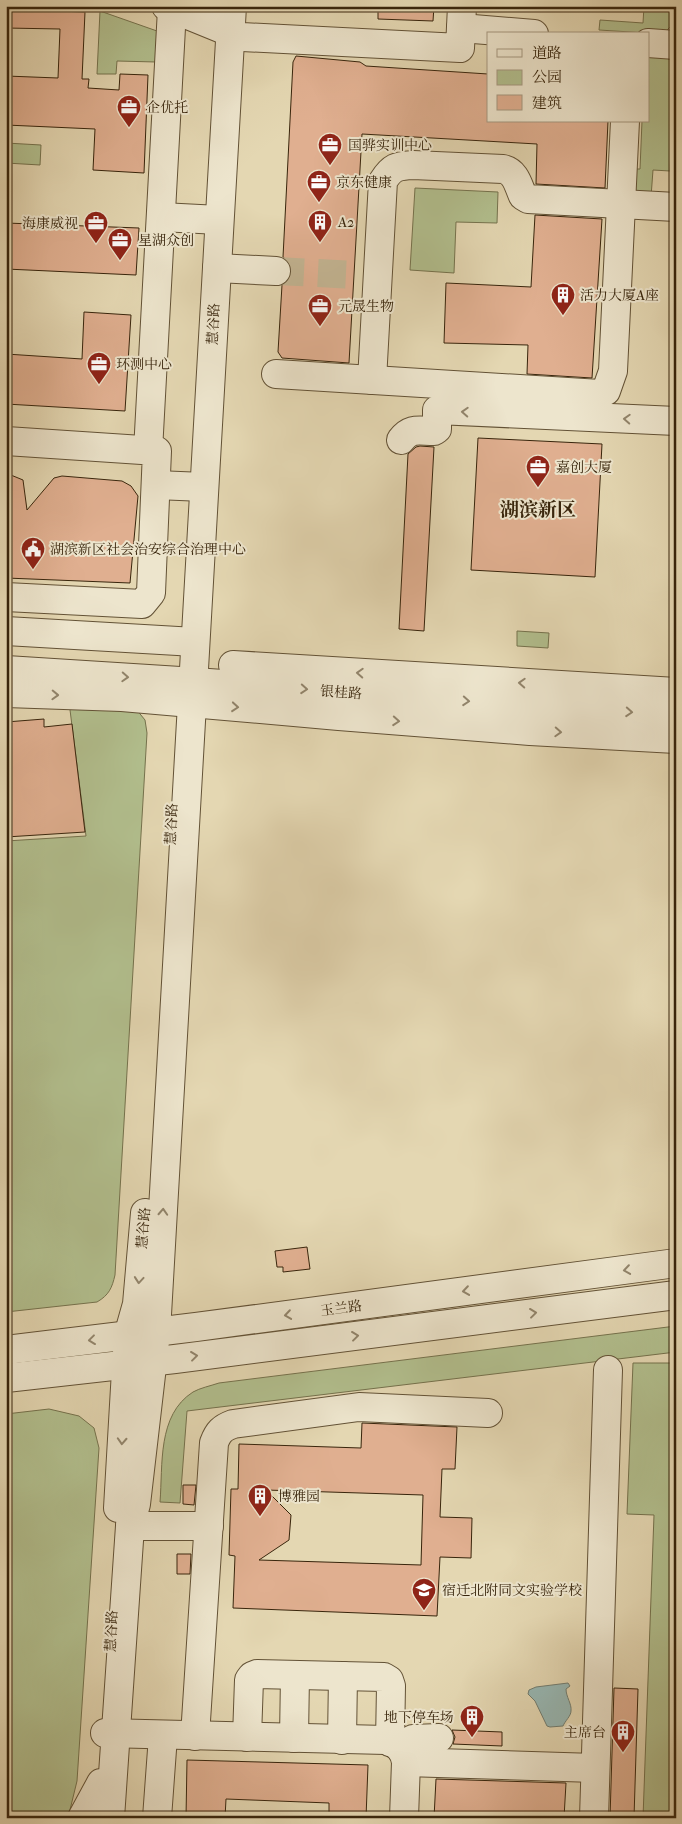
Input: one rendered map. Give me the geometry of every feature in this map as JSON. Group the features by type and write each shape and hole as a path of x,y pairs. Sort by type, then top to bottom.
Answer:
{"street":[{"name":"慧谷路","path":"110,1818 110,1734 126,1364 128,1336 137,1304 204,487 232,6"},
{"path":"148,451 161,217 169,8 242,37 460,48 461,17 525,32"},
{"path":"650,43 676,45"},
{"path":"276,374 600,394 606,391 613,371 625,122"},
{"path":"372,380 368,275 383,182 390,170 400,166 503,169 508,170 512,174 523,196 528,199 676,207"},
{"path":"161,217 219,220"},
{"path":"216,268 276,271"},
{"path":"437,420 676,421"},
{"path":"437,420 676,439"},
{"path":"400,440 407,432 412,430 434,431 437,420"},
{"path":"6,441 157,451 151,593 142,604 6,597"},
{"path":"156,485 204,487"},
{"path":"6,631 340,716 530,731 676,739"},
{"name":"银桂路","path":"6,651 187,676 676,716"},
{"name":"银桂路","path":"6,670 676,692"},
{"name":"慧谷路","path":"99,1818 102,1783 110,1734 130,1526 136,1504 154,1361 187,676"},
{"path":"6,693 122,697 187,676"},
{"name":"玉兰路","path":"6,1350 128,1336 676,1263"},
{"name":"玉兰路","path":"6,1378 676,1295"},
{"path":"594,1818 608,1370"},
{"path":"195,1736 214,1443 216,1435 223,1427 358,1406 488,1413"},
{"path":"130,1526 209,1526"},
{"path":"246,1738 249,1680 252,1676 258,1674 384,1677 389,1680 391,1686 404,1818"},
{"path":"294,1738 295,1675"},
{"path":"342,1740 343,1676"},
{"path":"110,1734 342,1740 398,1750 595,1768"},
{"path":"157,1818 162,1736"},
{"path":"398,1750 412,1739 440,1738"},
{"path":"82,1818 102,1783"}],"green space":[{"path":"644,6 673,6 672,25 663,34 599,30 600,20 643,23"},
{"path":"100,11 157,31 156,62 117,61 116,74 97,74"},
{"path":"650,56 667,58 675,66 670,171 653,170 651,197 635,192 630,169 640,169 642,122 650,122"},
{"path":"6,143 41,145 40,165 6,163"},
{"path":"415,188 498,192 497,223 456,222 454,273 410,270"},
{"path":"517,631 549,633 548,648 517,646"},
{"path":"69,702 136,709 145,720 147,733 115,1275 109,1291 97,1302 6,1312 6,841 86,836"},
{"path":"676,1326 676,1352 187,1411 180,1503 160,1502 162,1457 168,1427 173,1414 181,1402 193,1392 202,1388 219,1383"},
{"path":"633,1363 676,1363 676,1818 643,1818 654,1515 627,1514"},
{"path":"49,1409 79,1416 94,1428 99,1448 77,1781 68,1818 6,1818 6,1414"}],"water":[{"path":"568,1683 570,1686 566,1689 571,1713 563,1726 547,1726 535,1701 528,1694 529,1690 536,1687"}],"building":[{"path":"6,6 58,6 58,11 85,12 82,79 89,79 88,88 119,90 120,74 148,75 144,173 93,170 95,129 6,125 6,76 58,78 60,29 6,28"},
{"path":"378,6 434,6 433,21 378,19"},
{"name":"A2","path":"296,56 360,62 366,66 487,74 487,122 608,122 605,188 536,184 537,144 362,134 349,363 282,358 278,352 282,285 289,280 292,271 290,263 283,257 293,62"},
{"name":"活力大厦A座","path":"535,215 602,219 592,378 527,374 528,345 444,343 446,283 531,287"},
{"path":"6,223 139,228 136,275 6,269"},
{"path":"84,312 131,315 125,411 6,404 6,354 82,359"},
{"path":"478,438 602,444 595,577 471,570"},
{"path":"420,446 434,447 424,631 399,629 408,454"},
{"path":"6,473 23,480 27,510 54,478 62,476 122,481 131,486 138,496 130,583 6,578"},
{"path":"44,719 44,727 72,724 85,832 6,837 6,722"},
{"path":"307,1247 310,1269 283,1272 283,1267 277,1267 275,1251"},
{"name":"博雅园","path":"362,1423 457,1427 455,1469 442,1469 440,1517 472,1518 471,1558 440,1557 437,1616 233,1608 235,1556 229,1555 231,1489 238,1489 239,1444 361,1448","holes":["266,1490 423,1495 421,1565 259,1560 289,1540 291,1515"]},
{"path":"183,1485 196,1485 194,1505 183,1504"},
{"path":"177,1554 191,1554 190,1574 177,1574"},
{"name":"主席台","path":"614,1688 638,1689 634,1818 610,1818"},
{"name":"地下停车场","path":"452,1730 502,1732 502,1746 453,1744 455,1737"},
{"path":"187,1760 368,1765 366,1818 329,1818 329,1803 226,1799 225,1818 186,1818"},
{"path":"436,1779 566,1783 564,1818 434,1818"}],"tunnel":[{"path":"276,271 358,275"}],"place":[{"name":"企优托","path":"129,128"},
{"name":"国骅实训中心","path":"330,166"},
{"name":"京东健康","path":"319,203"},
{"name":"A2","path":"320,243"},
{"name":"海康威视","path":"96,244"},
{"name":"星湖众创","path":"120,261"},
{"name":"活力大厦A座","path":"563,316"},
{"name":"元晟生物","path":"320,327"},
{"name":"环测中心","path":"99,385"},
{"name":"嘉创大厦","path":"538,488"},
{"name":"湖滨新区社会治安综合治理中心","path":"33,570"},
{"name":"博雅园","path":"260,1517"},
{"name":"宿迁北附同文实验学校","path":"424,1611"},
{"name":"地下停车场","path":"472,1738"},
{"name":"主席台","path":"623,1753"}],"district":[{"name":"湖滨新区","path":"538,509"}]}
